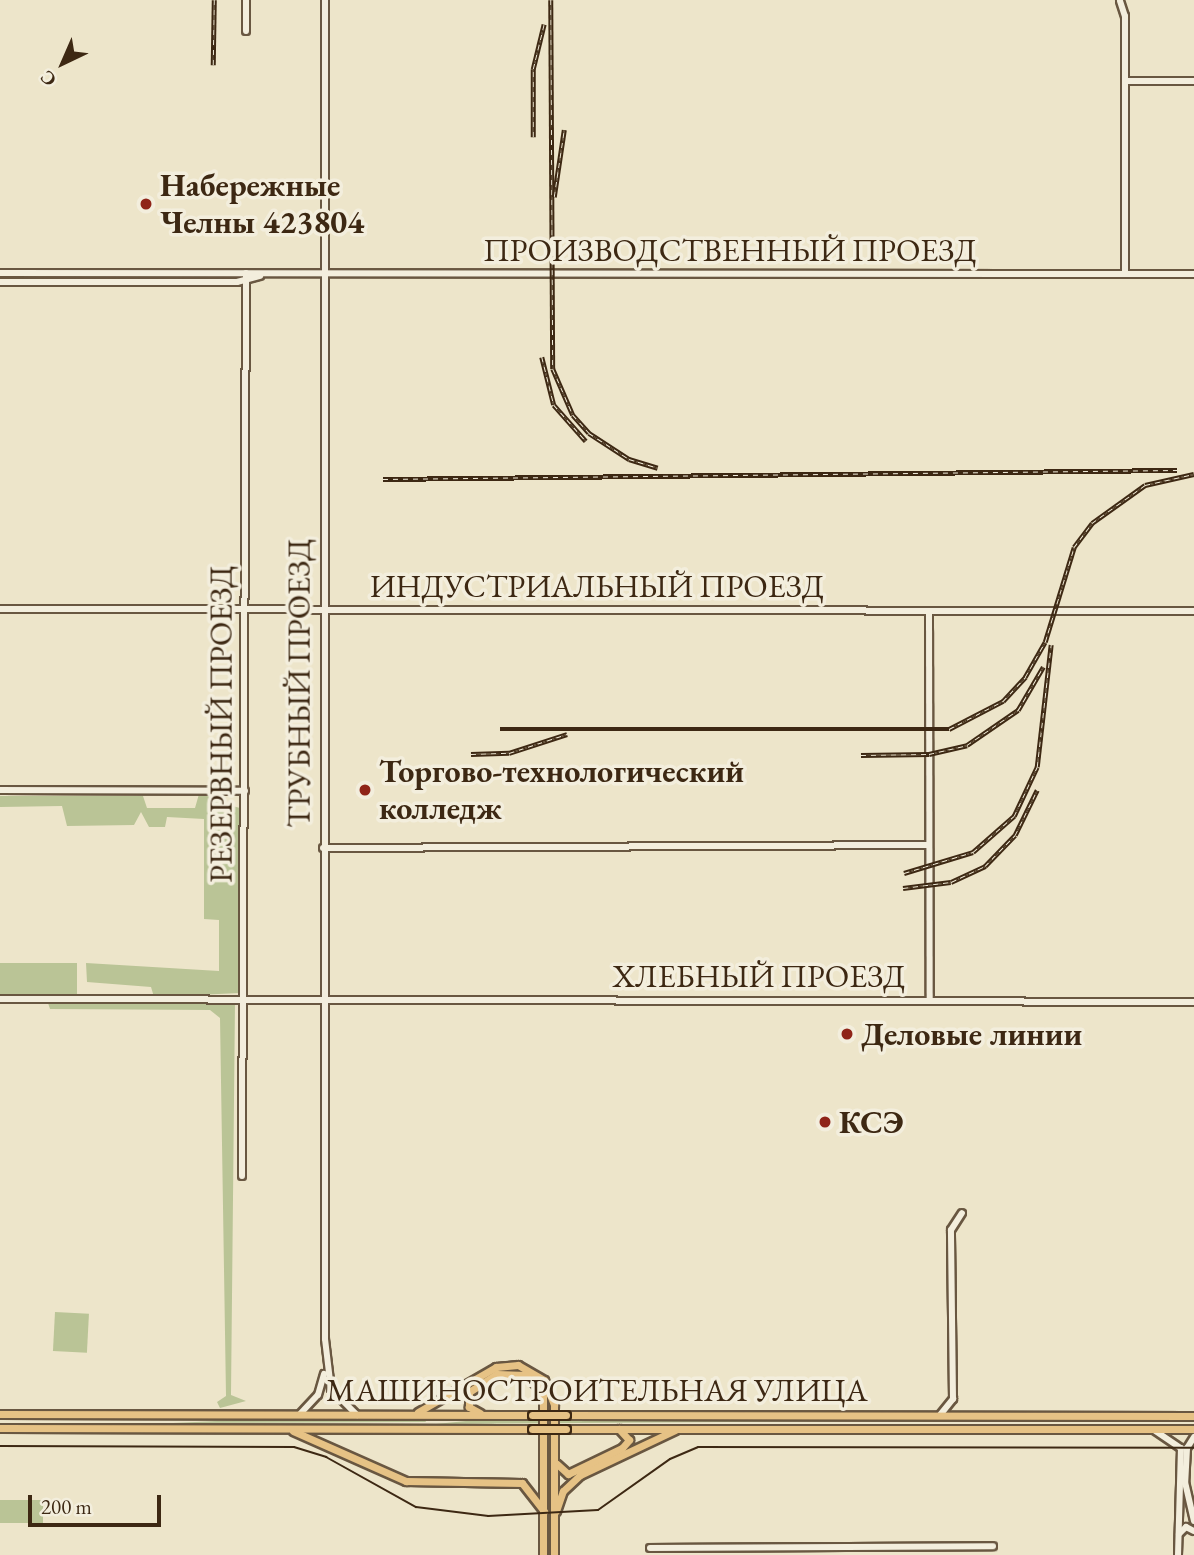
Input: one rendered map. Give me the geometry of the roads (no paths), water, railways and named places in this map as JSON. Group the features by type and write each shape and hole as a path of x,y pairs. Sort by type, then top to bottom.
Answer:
{"main road":[{"path":"410,1415 496,1367 518,1364 548,1386 554,1456 554,1551 543,1551 543,1392 517,1372 497,1374 467,1397 469,1407 484,1415"},
{"name":"МАШИНОСТРОИТЕЛЬНАЯ УЛИЦА","path":"0,1414 1194,1416"},
{"path":"110,1414 121,1421 111,1428"},
{"path":"153,1414 141,1421 153,1428"},
{"path":"434,1429 427,1421 435,1415"},
{"path":"1015,1415 1030,1421 1016,1429"},
{"path":"1064,1417 1056,1425 1067,1430"},
{"name":"МАШИНОСТРОИТЕЛЬНАЯ УЛИЦА","path":"0,1428 1194,1429"},
{"path":"282,1428 313,1436 406,1481 522,1483 544,1511"},
{"path":"554,1456 563,1474 577,1471 626,1445 619,1429"},
{"path":"553,1522 570,1483 678,1429"}],"street":[{"path":"246,0 246,31"},
{"name":"ТРУБНЫЙ ПРОЕЗД","path":"324,0 323,1000 326,1366"},
{"path":"1120,1 1125,82 1125,274"},
{"path":"1125,82 1194,81"},
{"path":"139,273 139,282"},
{"name":"ПРОИЗВОДСТВЕННЫЙ ПРОЕЗД","path":"0,274 139,273 246,276"},
{"name":"ПРОИЗВОДСТВЕННЫЙ ПРОЕЗД","path":"0,282 139,282 267,274 1194,274"},
{"name":"РЕЗЕРВНЫЙ ПРОЕЗД","path":"242,1175 246,276"},
{"name":"ИНДУСТРИАЛЬНЫЙ ПРОЕЗД","path":"0,609 1194,611"},
{"path":"929,611 930,1001"},
{"path":"0,790 245,791"},
{"path":"323,848 929,845"},
{"name":"ХЛЕБНЫЙ ПРОЕЗД","path":"0,999 1194,1002"},
{"path":"939,1416 953,1399 951,1230 962,1213"},
{"path":"300,1415 318,1395 326,1366"},
{"path":"326,1366 335,1397 357,1415"},
{"path":"953,1399 970,1416"},
{"path":"1152,1429 1172,1436 1184,1450 1185,1487 1194,1521"},
{"path":"1178,1555 1184,1450 1194,1437"},
{"path":"1178,1536 1186,1527 1194,1531"},
{"path":"650,1548 993,1546"}],"tram line":[{"path":"0,1446 294,1447 326,1457 416,1507 488,1516 598,1510 670,1459 698,1447 1194,1448"}],"railway":[{"path":"213,65 214,0"},
{"path":"551,0 553,369 573,415 589,433 629,459 658,468"},
{"path":"533,137 533,69 544,24"},
{"path":"554,197 564,130"},
{"path":"542,357 554,405 586,441"},
{"path":"383,479 1177,470"},
{"path":"500,729 949,729 1003,701 1025,677 1045,642 1074,547 1092,523 1145,485 1194,474"},
{"path":"904,873 973,852 1014,816 1037,767 1051,645"},
{"path":"861,755 929,754 967,745 1018,710 1043,667"},
{"path":"471,754 509,753 567,734"},
{"path":"903,888 951,882 985,866 1015,835 1037,790"}],"place":[{"name":"Набережные Челны 423804","path":"146,204"},
{"name":"Торгово-технологический колледж","path":"365,790"},
{"name":"Деловые линии","path":"847,1034"},
{"name":"КСЭ","path":"825,1122"}]}
